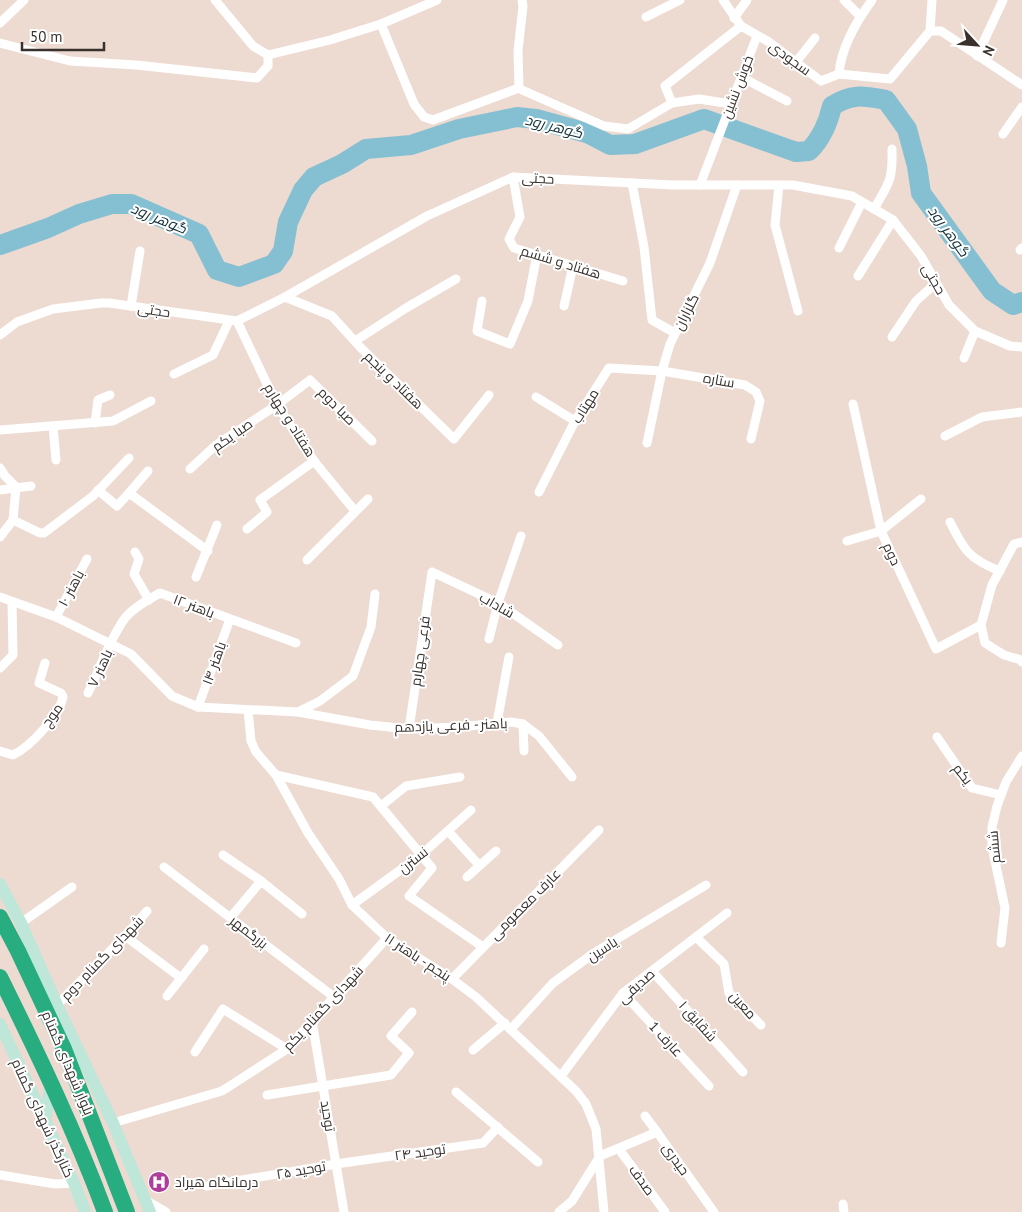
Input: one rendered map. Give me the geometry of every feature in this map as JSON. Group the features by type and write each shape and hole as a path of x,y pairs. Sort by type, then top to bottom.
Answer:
{"highway":[{"name":"بلوار شهدای گمنام","path":"0,917 64,1049 127,1212"},
{"name":"بلوار شهدای گمنام","path":"0,977 51,1081 85,1158 105,1212"}],"street":[{"path":"0,24 24,0"},
{"path":"215,0 253,46 268,55 330,40 381,24 437,0"},
{"path":"519,88 518,51 522,0"},
{"path":"646,17 680,0"},
{"path":"723,0 741,26 757,36"},
{"path":"734,18 747,0"},
{"path":"844,0 860,16"},
{"path":"839,74 840,60 860,16 872,0"},
{"path":"932,0 930,31 941,31 1022,84"},
{"path":"977,56 1003,0"},
{"path":"381,24 414,104 424,117 433,120 519,88 604,126 628,129 672,103 698,99 731,104"},
{"path":"672,103 665,86 741,26"},
{"name":"سجودی","path":"757,36 769,42 821,81 839,74 890,79 930,31"},
{"name":"خوش نشین","path":"700,185 757,36"},
{"path":"796,62 815,38"},
{"path":"0,43 70,61 136,65 257,78 268,66 268,55"},
{"path":"741,77 787,101"},
{"path":"1003,134 1022,107"},
{"path":"874,209 890,180 892,149"},
{"name":"حجتی","path":"0,336 17,322 54,310 109,303 233,322 285,297 427,216 513,177 700,185 793,185 852,196 893,220 921,256 949,305 975,331 1010,346 1022,347"},
{"name":"هفتاد و ششم","path":"513,177 520,217 509,239 514,248 623,281"},
{"path":"632,183 644,248 652,320 675,333"},
{"name":"گلزاران","path":"647,443 662,371 670,344 710,263 737,185"},
{"path":"779,185 775,225 798,311"},
{"path":"839,248 862,202"},
{"path":"858,276 893,220"},
{"path":"131,306 140,251"},
{"path":"482,300 478,331 510,344 528,301 537,254"},
{"path":"564,306 573,266"},
{"path":"355,341 456,278"},
{"path":"892,337 916,301 936,282"},
{"name":"هفتاد و پنجم","path":"285,297 332,316 454,438 489,395"},
{"path":"174,374 214,355 233,322"},
{"name":"هفتاد و چهارم","path":"233,322 277,405 314,460 355,511"},
{"path":"964,358 975,331"},
{"name":"مهتاب","path":"539,492 575,421 609,368 662,371"},
{"name":"ستاره","path":"662,371 744,385 756,392 760,401 751,439"},
{"name":"صبا دوم","path":"277,405 310,380 372,441"},
{"path":"95,423 98,400 110,395"},
{"path":"536,397 575,421"},
{"path":"0,430 113,421 150,402"},
{"name":"دوم","path":"852,404 881,531 936,649 980,625"},
{"name":"صبا یکم","path":"190,469 216,445 277,405"},
{"path":"945,436 982,417 1022,412"},
{"path":"53,426 56,460"},
{"path":"13,520 40,533 44,533 98,490 129,458"},
{"path":"247,529 267,512 260,500 314,460"},
{"path":"0,468 16,487 13,520 0,537"},
{"path":"98,490 117,506 148,470"},
{"path":"0,490 31,486"},
{"path":"129,493 208,550"},
{"path":"307,560 368,499"},
{"path":"847,541 881,531 921,499"},
{"path":"950,522 962,547 972,557 985,566 1000,571"},
{"path":"196,577 218,525"},
{"path":"489,639 498,602 521,536"},
{"path":"1022,542 1014,544 992,585 980,625 985,643 1004,655 1021,660 1022,662"},
{"path":"135,552 138,558 134,574 149,600"},
{"name":"باهنر ۱۰","path":"56,617 87,559"},
{"name":"شاداب","path":"432,572 498,602 558,645"},
{"name":"فرعی چهارم","path":"408,729 432,572"},
{"name":"باهنر ۱۲","path":"111,644 126,618 140,604 160,593 296,643"},
{"path":"298,712 320,701 352,676 371,628 375,594"},
{"path":"0,608 6,600"},
{"path":"0,668 12,655 6,600"},
{"name":"باهنر - فرعی یازدهم","path":"6,600 56,617 131,654 172,696 198,707 298,712 370,725 408,729 511,722 523,724 539,736 572,777"},
{"name":"باهنر ۱۴","path":"198,707 230,619"},
{"name":"باهنر ۷","path":"88,693 111,644"},
{"path":"497,723 509,657"},
{"name":"موج","path":"0,751 13,755 23,750 51,720 62,704 63,697 61,693 39,684 45,664"},
{"name":"پنجم - باهنر ۱۱","path":"248,710 251,741 254,747 276,775 308,833 339,879 352,905 387,938 452,978 508,1026 561,1076 586,1104 596,1129 604,1212"},
{"path":"523,724 524,751"},
{"name":"یکم","path":"937,737 972,788 1001,794"},
{"name":"ششم","path":"1001,942 1005,908 992,847 992,827 1006,782 1022,756"},
{"path":"276,775 373,797 432,868 409,896 483,947"},
{"path":"381,806 406,786 460,777"},
{"name":"نسترن","path":"352,905 421,855 471,810"},
{"name":"عارف معصومی","path":"452,978 599,830"},
{"path":"448,831 480,865"},
{"path":"467,877 496,851"},
{"path":"223,855 261,881 302,914"},
{"name":"بزرگمهر","path":"164,867 334,997"},
{"path":"231,917 261,881"},
{"path":"0,884 22,923 57,1005 113,1124 147,1206 166,1212"},
{"name":"یاسین","path":"472,1050 508,1026 553,983 594,953 706,885"},
{"path":"22,923 72,886"},
{"name":"شهدای گمنام دوم","path":"57,1005 147,911"},
{"name":"صدیقی","path":"561,1076 624,993 727,913"},
{"path":"125,936 181,978"},
{"name":"معین","path":"696,937 724,964 729,993 761,1025"},
{"name":"شهدای گمنام یکم","path":"113,1124 222,1091 287,1050 387,938"},
{"path":"167,996 204,949"},
{"name":"شقایق ۱","path":"652,971 743,1072"},
{"name":"عارف 1","path":"624,993 709,1086"},
{"path":"195,1052 223,1009 287,1050"},
{"path":"267,1095 391,1074 409,1053 391,1036 412,1012"},
{"name":"توحید","path":"312,1021 344,1212"},
{"name":"کنارگذر شهدای گمنام","path":"0,1024 74,1182 85,1212"},
{"path":"82,1057 79,1085 101,1097"},
{"path":"44,1120 51,1081"},
{"path":"456,1092 538,1162"},
{"path":"645,1116 657,1132"},
{"name":"توحید ۲۴","path":"336,1164 483,1143 498,1128"},
{"name":"حیدری","path":"600,1156 657,1132 714,1212"},
{"name":"صدف","path":"620,1149 665,1212"},
{"path":"559,1212 572,1201 600,1156"},
{"name":"توحید ۲۵","path":"207,1186 336,1164"},
{"path":"0,1175 55,1184 74,1182"}],"waterway":[{"name":"گوهر رود","path":"0,245 48,228 79,214 112,204 131,204 199,234 217,270 239,277 274,264 283,251 288,222 303,190 314,177 342,164 366,149 411,145 459,129 517,117 536,119 587,133 610,145 635,144 704,119 796,152 809,151 818,141 824,130 832,106 852,97 865,97 886,100 907,129 917,166 921,193 992,291 1013,305 1022,302"}],"place":[{"name":"درمانگاه هیراد","path":"159,1182"}]}
